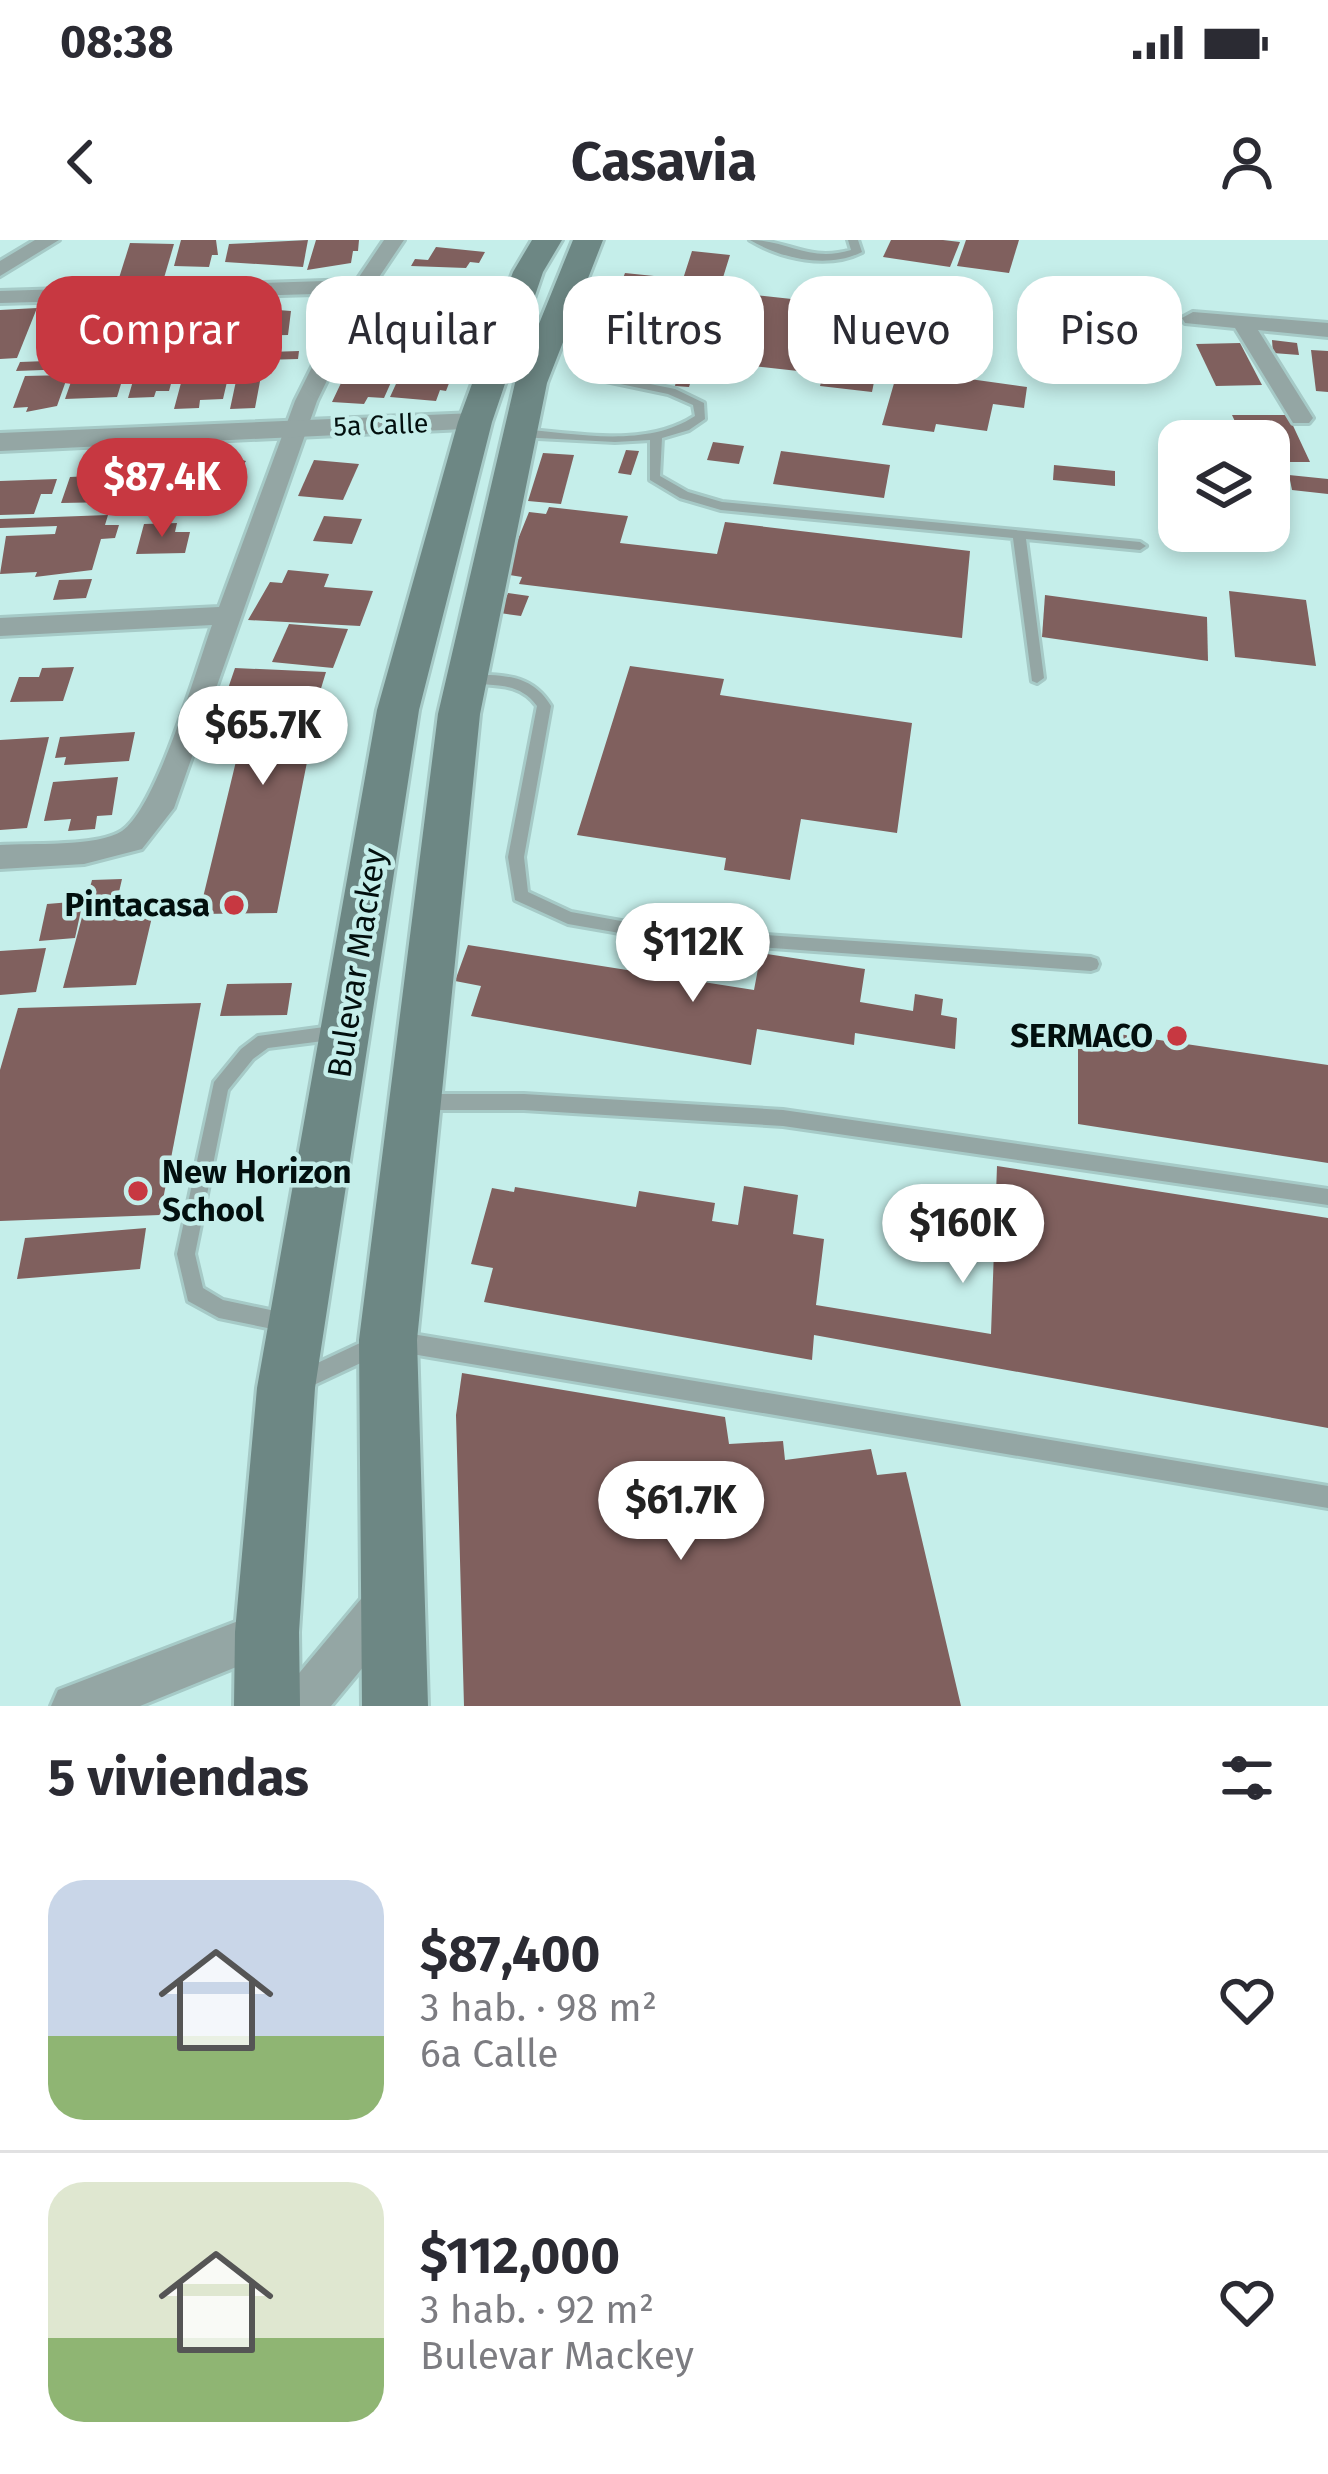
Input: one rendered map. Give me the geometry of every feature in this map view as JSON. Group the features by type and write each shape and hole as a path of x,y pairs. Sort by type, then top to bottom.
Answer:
{"main road":[{"name":"Bulevar Mackey","path":"395,1706 388,1340 415,1102 497,427 528,272 570,248"},
{"name":"Bulevar Mackey","path":"267,1706 267,1632 286,1388 398,710 497,427"}],"street":[{"path":"0,270 49,240"},
{"path":"370,276 394,240"},
{"path":"0,297 306,288"},
{"path":"1193,318 1328,330"},
{"path":"1244,322 1252,343 1301,418"},
{"path":"0,857 84,852 130,841 163,800 227,615 317,384"},
{"name":"5a Calle","path":"0,442 296,429 497,427"},
{"path":"0,627 227,615"},
{"path":"301,1706 394,1594"},
{"path":"92,1701 267,1632"}],"lane":[{"path":"754,240 786,253 837,260 857,252 853,240"},
{"path":"497,427 656,437 689,428 701,417 698,403 671,391 632,384"},
{"path":"656,437 654,477 684,495 721,506 1140,546"},
{"path":"1019,536 1037,678"},
{"path":"467,679 525,684 537,692 544,706 516,857 521,896 568,918 660,934 1091,964"},
{"path":"298,1324 219,1309 195,1294 186,1254 220,1087 264,1041 346,1032"},
{"path":"415,1102 524,1102 783,1118 1328,1197"},
{"path":"286,1388 388,1340 1328,1497"}],"building":[{"path":"181,240 216,240 218,255 212,255 209,267 174,266"},
{"path":"308,240 303,267 225,262 229,244"},
{"path":"316,240 359,240 358,251 353,251 351,263 307,270"},
{"path":"891,240 960,242 950,267 883,257"},
{"path":"966,240 1019,240 1009,273 957,266"},
{"path":"130,243 174,244 165,276 120,276"},
{"path":"436,247 485,252 479,263 470,262 466,268 411,266 415,259 428,260"},
{"path":"692,251 730,255 723,276 684,276"},
{"path":"764,296 788,299 788,370 764,367"},
{"path":"36,308 17,358 0,359 0,310"},
{"path":"282,310 291,311 288,335 282,335"},
{"path":"1272,340 1297,343 1299,355 1273,353"},
{"path":"1240,343 1262,385 1216,386 1196,344"},
{"path":"1311,350 1328,351 1328,392 1316,391"},
{"path":"299,351 298,359 282,359 282,352"},
{"path":"36,361 36,370 16,371 20,362"},
{"path":"25,376 36,376 36,384 65,384 57,406 26,412 28,407 13,408"},
{"path":"993,382 1027,387 1024,408 993,404 987,431 936,424 934,432 882,425 894,384"},
{"path":"70,384 121,384 117,397 65,399"},
{"path":"132,384 171,384 169,391 156,391 154,397 128,398"},
{"path":"181,384 226,384 223,399 200,400 199,408 174,409"},
{"path":"235,384 260,384 255,408 230,409"},
{"path":"341,384 390,384 384,398 368,397 364,404 332,402"},
{"path":"396,384 449,384 436,401 390,397"},
{"path":"821,384 874,384 872,392"},
{"path":"1232,415 1288,415 1310,462 1290,462 1290,420 1234,420"},
{"path":"713,442 744,446 739,464 707,460"},
{"path":"626,450 639,451 631,475 618,473"},
{"path":"781,451 890,465 884,498 773,484"},
{"path":"214,453 246,461 213,510 203,508 209,500 177,496 197,468 189,466 194,458 209,460"},
{"path":"543,453 574,455 561,504 528,501"},
{"path":"126,457 113,502 61,503 70,477 91,476 97,458"},
{"path":"314,460 359,464 343,500 298,496"},
{"path":"1054,465 1115,471 1115,486 1053,480"},
{"path":"157,471 155,481 168,480 164,497 120,499 128,472"},
{"path":"1290,475 1328,479 1328,494 1292,490"},
{"path":"57,479 52,494 41,494 34,514 0,515 0,481"},
{"path":"549,507 628,516 620,543 717,554 725,522 970,551 962,638 519,584 522,577 504,574 529,512 546,514"},
{"path":"108,515 105,525 119,525 115,538 101,539 92,570 35,577 37,572 0,574 6,536 55,534 57,526 0,528 0,519"},
{"path":"324,516 362,519 352,544 313,541"},
{"path":"177,523 175,532 190,532 185,553 136,554 144,524"},
{"path":"288,570 329,574 324,587 373,591 360,626 248,620 270,582 282,583"},
{"path":"92,579 86,598 53,600 59,580"},
{"path":"1229,591 1306,600 1316,666 1235,657"},
{"path":"508,593 529,596 521,616 500,613"},
{"path":"1045,595 1207,617 1208,661 1042,637"},
{"path":"289,624 348,629 333,668 272,662"},
{"path":"630,666 724,679 720,695 912,723 897,833 801,819 790,880 724,870 726,858 577,835"},
{"path":"74,667 63,701 10,702 19,677 39,677 42,668"},
{"path":"235,668 326,672 319,695 326,696 313,739 306,738 301,752 309,752 277,913 199,914 238,753 262,753 240,751 246,735 235,734 244,710 221,709"},
{"path":"135,732 129,761 64,765 66,757 55,758 60,737"},
{"path":"49,737 27,828 0,830 0,740"},
{"path":"118,777 112,815 97,816 95,829 68,831 71,819 44,821 53,782"},
{"path":"122,879 113,918 152,917 136,985 63,988 92,880"},
{"path":"83,901 75,938 39,941 47,904"},
{"path":"468,945 754,990 761,953 865,969 860,1002 913,1011 915,994 943,999 941,1015 957,1018 955,1049 855,1033 854,1045 757,1029 751,1065 471,1016 481,986 455,981"},
{"path":"46,948 36,992 0,995 0,951"},
{"path":"292,983 287,1015 220,1016 227,984"},
{"path":"201,1003 160,1215 0,1221 0,1070 18,1008"},
{"path":"1078,1028 1328,1065 1328,1163 1078,1124"},
{"path":"997,1166 1328,1218 1328,1428 814,1335 812,1360 484,1302 493,1268 471,1264 492,1188 514,1192 515,1187 636,1207 639,1191 715,1203 712,1221 738,1225 744,1186 798,1195 793,1234 824,1239 816,1305 991,1334"},
{"path":"146,1228 140,1269 17,1279 25,1238"},
{"path":"462,1373 725,1417 729,1444 783,1441 785,1460 871,1449 877,1475 906,1472 961,1706 464,1706 456,1415"}],"place":[{"name":"Pintacasa","path":"234,905"},
{"name":"SERMACO","path":"1177,1036"},
{"name":"New Horizon School","path":"138,1191"}]}
